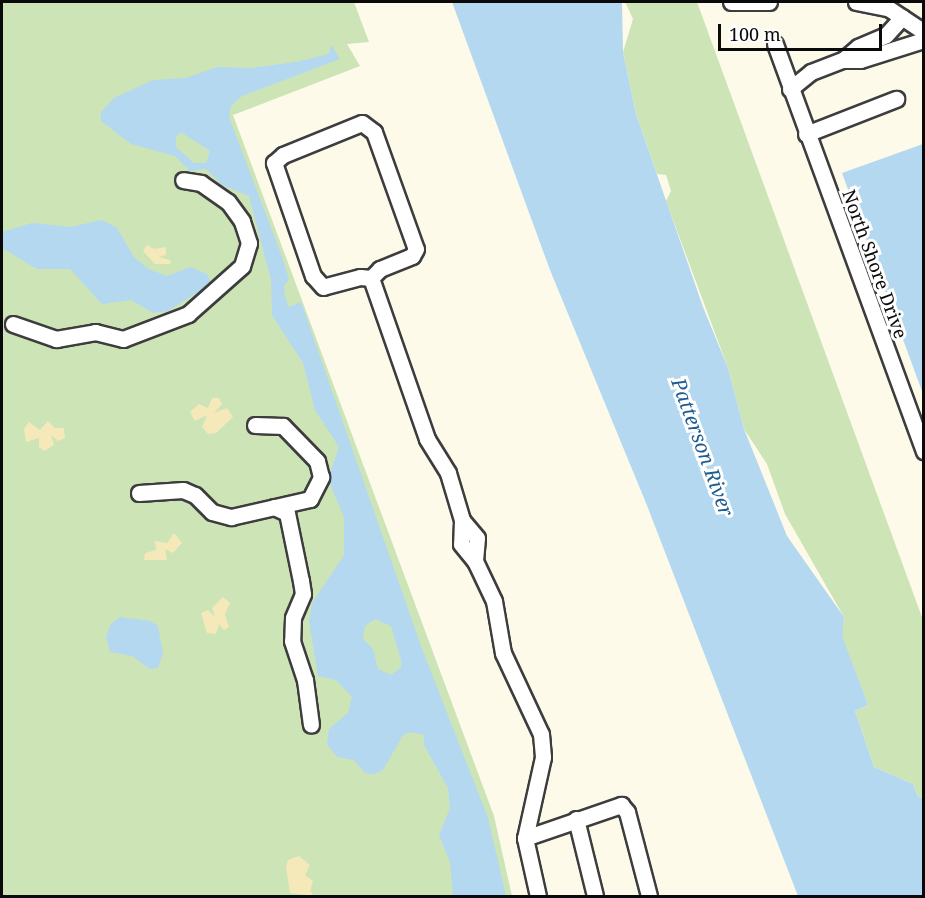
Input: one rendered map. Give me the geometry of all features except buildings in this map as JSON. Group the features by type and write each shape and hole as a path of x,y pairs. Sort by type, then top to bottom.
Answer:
{"street":[{"path":"731,2 769,2"},
{"path":"856,2 881,5 902,16 924,32"},
{"path":"790,89 811,72 843,60 858,47 886,35 902,16"},
{"path":"843,60 860,60 924,40"},
{"name":"North Shore Drive","path":"775,44 806,135 924,452"},
{"path":"806,135 896,99"},
{"path":"362,123 373,130 416,244 412,256 382,268 371,278 356,277 326,288 318,284 274,168 280,156 362,123"},
{"path":"13,324 56,339 95,332 123,339 188,315 242,266 249,243 242,221 228,202 201,183 183,180"},
{"path":"371,278 427,439 447,471 462,520 477,538 475,561 494,601 503,652 544,746 525,838 538,897"},
{"path":"139,493 183,490 195,495 221,517 310,499 321,477 317,461 283,426 255,425"},
{"path":"274,507 287,513 301,581 303,594 293,618 292,641 305,680 311,725"},
{"path":"525,838 616,805 625,808 649,897"},
{"path":"576,819 595,897"}],"green space":[{"path":"2,2 354,2 369,42 347,44 360,66 233,115 494,816 512,896 2,896"},
{"path":"625,2 697,2 923,620 923,798 918,797 913,784 874,767 855,711 868,705 841,636 844,617 785,514 767,464 744,429 728,368 666,201 671,191 666,175 657,174 636,114 623,52 633,19"}],"sand":[{"path":"147,245 154,249 166,247 166,255 159,257 170,260 171,264 155,264 143,251"},
{"path":"212,398 219,398 222,404 214,413 227,408 233,417 216,433 208,434 202,427 207,415 195,421 190,412 199,404 208,408"},
{"path":"48,421 55,428 64,428 65,438 58,441 51,435 54,445 44,451 39,447 39,438 26,442 24,429 29,422 40,430"},
{"path":"174,533 182,543 173,553 165,549 167,560 144,560 145,553 156,550 155,541 167,543"},
{"path":"223,597 230,603 225,614 229,627 224,630 219,624 216,634 207,633 201,613 208,610 215,617 212,608"},
{"path":"299,856 310,865 305,875 313,881 310,891 314,896 290,893 286,867 288,860"}],"water":[{"name":"Patterson River","path":"452,2 622,2 623,52 636,114 703,307 728,368 744,429 787,536 844,617 842,636 868,705 855,711 874,767 913,784 918,797 923,798 923,896 798,896 646,503 550,270"},
{"path":"331,45 340,59 242,96 231,106 229,117 289,279 284,286 285,297 289,307 301,302 421,646 488,818 506,896 453,896 450,862 439,835 450,808 448,788 424,745 424,735 410,732 403,735 383,770 375,774 365,773 354,760 337,757 327,744 329,729 348,713 352,697 336,680 318,676 309,621 312,603 344,555 344,517 328,479 339,447 315,410 303,363 272,315 271,280 249,196 222,185 206,169 190,171 175,156 131,144 101,121 101,112 114,98 153,80 186,78 217,67 250,68 296,62 329,54","holes":["181,132 210,151 206,163 194,163 176,147 176,137","375,619 391,626 401,660 401,667 391,675 378,669 373,649 363,639 365,626"]},
{"path":"924,144 923,394 842,173"},
{"path":"102,220 117,228 134,257 148,269 167,276 190,267 207,274 211,284 168,311 153,313 131,300 102,304 70,269 37,269 2,248 2,232 32,223 70,227"},
{"path":"120,617 150,621 158,626 163,653 158,668 150,669 132,656 110,652 106,637 111,624"}]}
